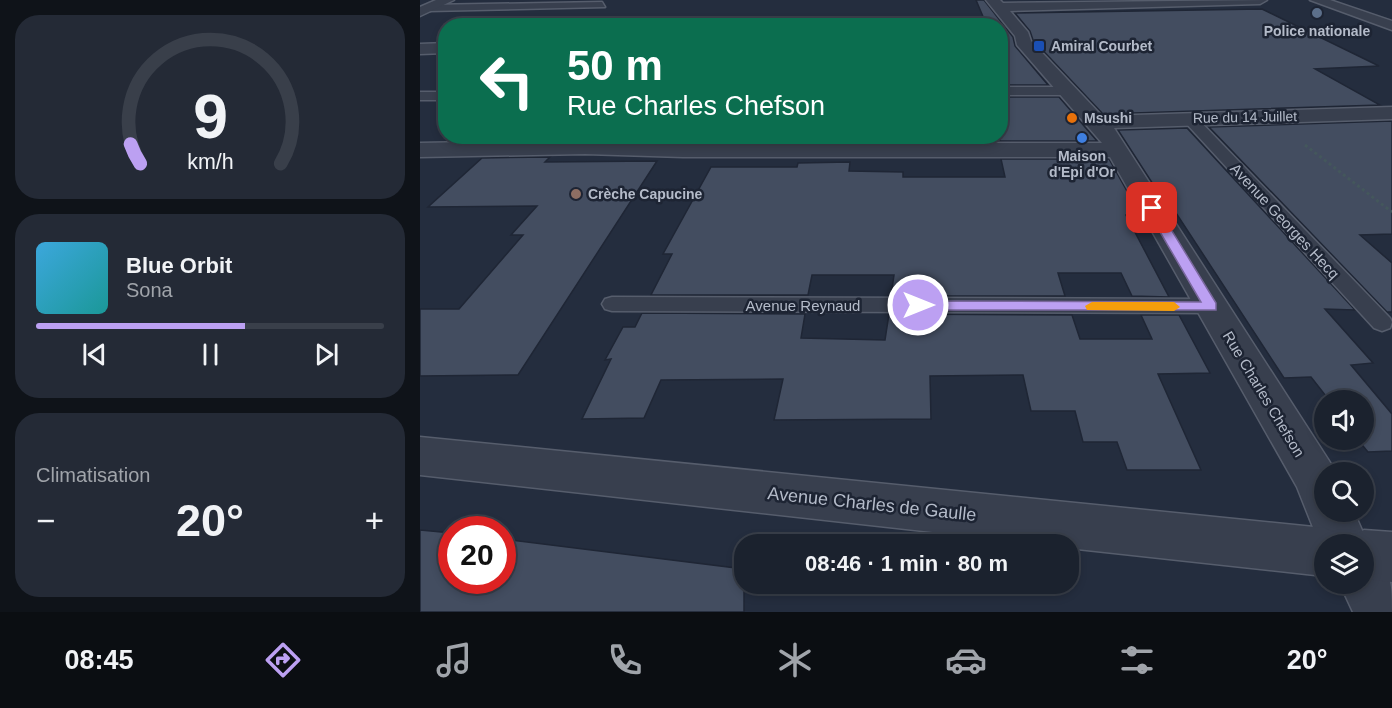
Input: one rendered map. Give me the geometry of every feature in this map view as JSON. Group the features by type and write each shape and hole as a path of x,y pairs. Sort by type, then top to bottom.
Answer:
{"street":[{"path":"424,10 447,0"},
{"path":"995,3 1260,0"},
{"path":"1317,0 1392,26"},
{"name":"Rue Charles Chefson","path":"995,3 1023,35 1017,40 1098,122 1117,150 1314,476"},
{"path":"420,49 438,48"},
{"name":"Rue du 14 Juillet","path":"1098,122 1392,113"},
{"path":"420,150 521,150 570,147 659,147 683,150 1117,150"},
{"name":"Avenue Charles de Gaulle","path":"420,456 1314,551"},
{"path":"1374,556 1392,557"},
{"path":"1372,594 1382,612"}],"lane":[{"path":"424,10 602,4"},
{"path":"1008,91 1069,91"},
{"path":"420,96 438,96"},
{"name":"Avenue Georges Hecq","path":"1189,118 1382,323"},
{"name":"Avenue Reynaud","path":"612,304 1211,306"}],"path":[{"path":"1269,117 1392,212"}],"building":[{"path":"976,0 984,0 998,18 984,18"},
{"path":"1262,9 1379,66 1315,69 1380,105 1103,114 1033,40 1030,31 1015,13"},
{"path":"1008,31 1013,37 1015,46 1048,85 1008,85"},
{"path":"1008,97 1059,97 1097,141 1008,141"},
{"path":"1392,121 1392,234 1360,235 1392,263 1392,312 1387,312 1209,127"},
{"path":"1187,128 1355,310 1325,309 1373,363 1351,365 1372,390 1321,390 1311,377 1284,378 1163,193 1160,195 1118,130"},
{"path":"550,157 545,162 657,161 518,375 420,376 420,309 459,309 523,235 511,235 537,206 428,207 482,158"},
{"path":"1001,159 1109,159 1137,209 1126,215 1169,297 1132,296 1121,273 1058,273 1065,296 891,296 894,275 812,275 808,295 651,295 672,254 663,254 711,167 797,167 798,163 850,162 849,171 903,172 903,177 1005,177"},
{"path":"642,313 805,314 801,338 885,340 889,314 1072,315 1080,339 1152,339 1141,315 1179,315 1210,373 1158,374 1201,470 1127,470 1117,442 1083,442 1075,411 1031,411 1023,375 930,376 931,419 774,420 783,379 661,380 644,418 582,419 611,359 605,360 623,327 635,327"},
{"path":"1374,392 1392,414 1392,451 1368,452 1366,450 1374,450"},
{"path":"420,530 438,532 438,594 516,594 516,541 734,568 734,594 744,594 744,612 420,612"}],"slow traffic":[{"path":"1092,306 1174,307"}],"place":[{"name":"Police nationale","path":"1317,13"},
{"name":"Amiral Courbet","path":"1039,46"},
{"name":"Msushi","path":"1072,118"},
{"name":"Maison d'Epi d'Or","path":"1082,138"},
{"name":"Crèche Capucine","path":"576,194"}],"route":[{"path":"918,305 1211,306 1152,208"}]}
